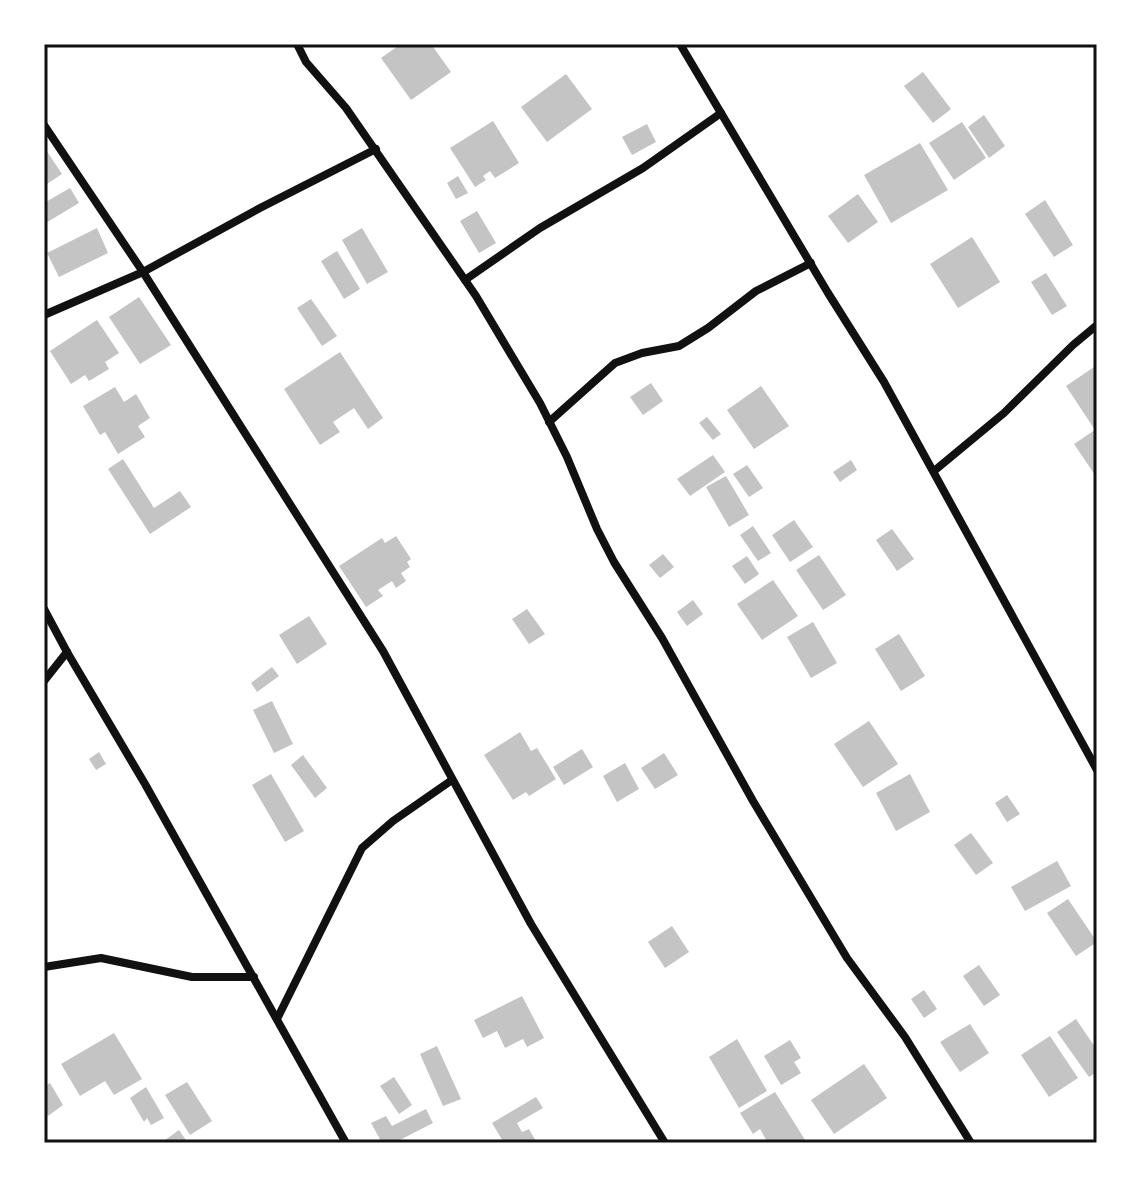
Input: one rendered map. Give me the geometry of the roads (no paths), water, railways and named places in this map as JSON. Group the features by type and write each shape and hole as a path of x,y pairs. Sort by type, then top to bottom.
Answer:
{"street":[{"path":"297,44 306,62 376,149 465,280 540,403 614,562 662,638 753,801 847,958 905,1037 971,1143"},
{"path":"680,44 884,382 1097,770"},
{"path":"465,280 540,228 643,168 721,113"},
{"path":"44,125 143,272 383,651 531,924 665,1143"},
{"path":"44,315 143,272 376,149"},
{"path":"549,422 615,363 642,353 679,346 756,291 811,263"},
{"path":"934,471 1004,413 1097,325"},
{"path":"44,609 346,1143"},
{"path":"44,681 67,652"},
{"path":"277,1019 362,848 393,821 452,780"},
{"path":"44,967 101,958 192,977 254,977"}]}
